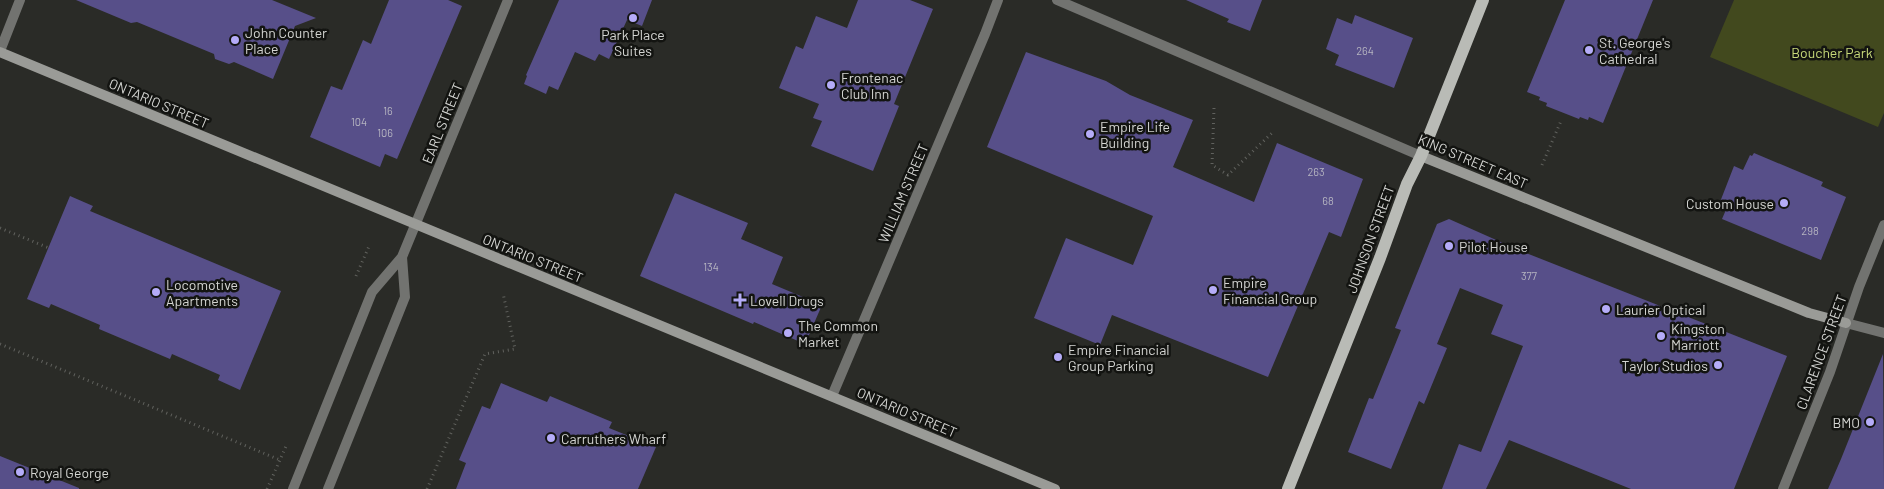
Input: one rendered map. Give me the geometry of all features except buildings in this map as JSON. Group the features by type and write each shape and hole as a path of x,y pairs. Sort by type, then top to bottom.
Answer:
{"main road":[{"name":"JOHNSON STREET","path":"1288,489 1380,258 1407,184 1421,156 1483,0"},
{"name":"ONTARIO STREET","path":"0,52 1055,489"},
{"name":"KING STREET EAST","path":"1421,156 1809,313 1846,323"}],"street":[{"path":"0,52 20,0"},
{"name":"EARL STREET","path":"293,489 372,292 402,257 508,0"},
{"name":"WILLIAM STREET","path":"832,396 982,43 998,0"},
{"name":"KING STREET EAST","path":"1057,0 1421,156"},
{"name":"CLARENCE STREET","path":"1783,489 1830,372 1846,323 1884,225"},
{"name":"EARL STREET","path":"328,489 405,297 402,257"},
{"name":"KING STREET EAST","path":"1846,323 1884,333"}],"path":[{"path":"1214,108 1212,165 1228,175 1273,132"},
{"path":"1542,165 1561,121"},
{"path":"0,228 49,248"},
{"path":"427,489 485,354 516,349 503,293"},
{"path":"0,344 280,460"}],"green space":[{"name":"Boucher Park","path":"1734,0 1884,0 1884,113 1878,127 1710,57"}],"place":[{"name":"Park Place Suites","path":"633,18"},
{"name":"John Counter Place","path":"235,40"},
{"name":"St. George's Cathedral","path":"1589,50"},
{"name":"Frontenac Club Inn","path":"831,85"},
{"name":"Empire Life Building","path":"1090,134"},
{"name":"Custom House","path":"1784,203"},
{"name":"Pilot House","path":"1449,246"},
{"name":"Empire Financial Group","path":"1213,290"},
{"name":"Locomotive Apartments","path":"156,292"},
{"name":"Lovell Drugs","path":"740,300"},
{"name":"Laurier Optical","path":"1606,309"},
{"name":"The Common Market","path":"788,333"},
{"name":"Kingston Marriott","path":"1661,336"},
{"name":"Empire Financial Group Parking","path":"1058,357"},
{"name":"Taylor Studios","path":"1718,365"},
{"name":"BMO","path":"1870,422"},
{"name":"Carruthers Wharf","path":"551,438"},
{"name":"Royal George","path":"20,472"}]}
